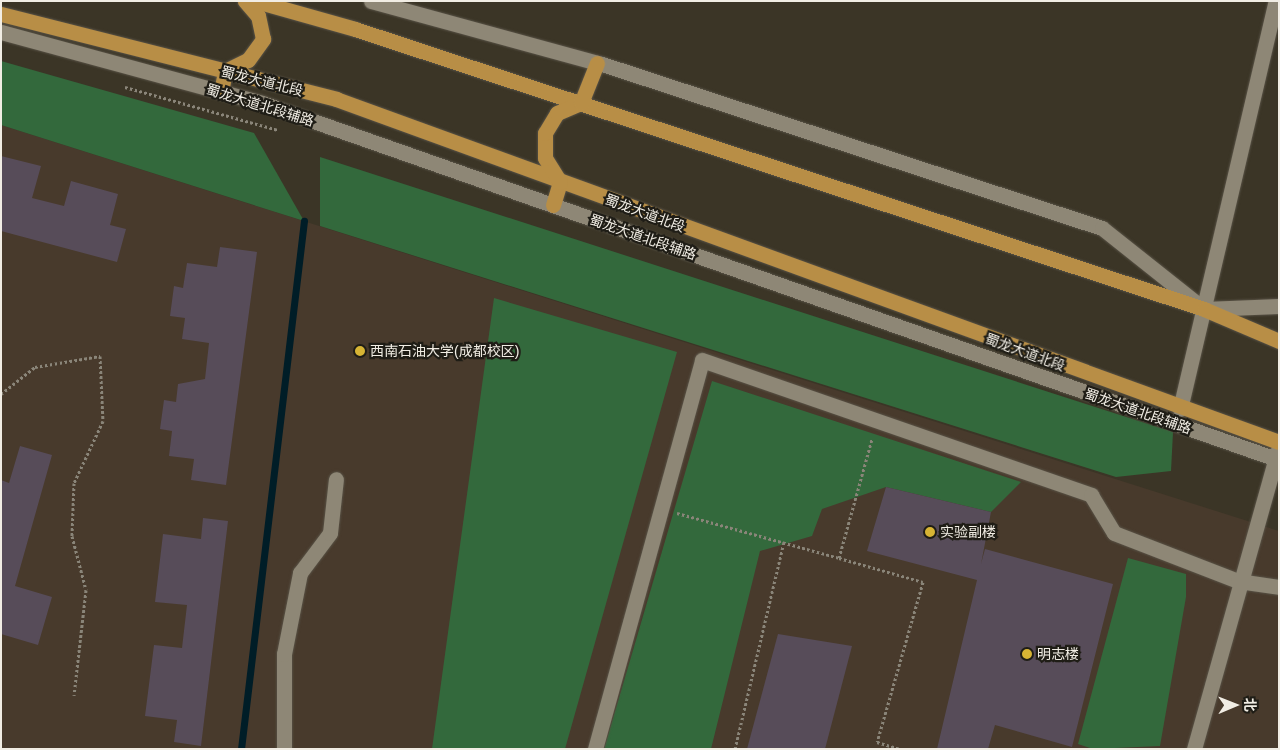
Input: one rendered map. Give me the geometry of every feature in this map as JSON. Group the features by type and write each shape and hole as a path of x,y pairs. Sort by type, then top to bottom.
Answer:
{"main road":[{"path":"221,92 226,71 248,60 263,39 258,16 245,1"},
{"path":"256,1 355,29 1204,309 1279,341"},
{"name":"蜀龙大道北段","path":"1,14 336,99 1180,409 1279,442"},
{"path":"553,205 560,182 545,158 545,133 557,112 581,103 596,63"}],"street":[{"path":"371,1 596,63 1102,228 1204,309 1279,306"},
{"path":"1180,409 1276,1"},
{"name":"蜀龙大道北段辅路","path":"1,32 221,92 1278,455"},
{"path":"595,749 702,360 1091,494 1114,533 1238,581 1279,587"},
{"path":"1194,749 1238,581 1278,455"},
{"path":"284,749 284,654 300,573 330,533 336,479"}],"path":[{"path":"115,84 286,133"},
{"path":"1,394 35,367 100,356 103,421 74,483 72,536 86,590 74,695"},
{"path":"839,558 877,419"},
{"path":"661,509 784,541 922,582 877,742 900,749"},
{"path":"736,749 784,541"}],"shaded area":[{"name":"西南石油大学(成都校区)","path":"1,125 1279,531 1279,749 1,749"}],"green space":[{"path":"1,61 254,133 304,221 1,125"},
{"path":"320,157 1173,432 1171,471 1116,477 320,226"},
{"path":"494,298 677,352 565,749 432,749"},
{"path":"712,381 1021,482 991,512 886,487 822,509 812,536 760,551 711,749 604,749"},
{"path":"1128,558 1186,574 1186,597 1160,746 1093,749 1078,744"}],"building":[{"path":"1,156 41,166 32,198 64,206 71,181 118,194 110,225 126,229 117,262 1,231"},
{"path":"220,247 257,252 226,485 191,480 194,459 169,456 172,431 160,429 164,400 176,402 178,384 205,379 209,343 182,339 185,318 170,316 174,286 183,288 187,263 217,267"},
{"path":"20,446 52,455 15,586 52,597 38,645 1,634 1,480 9,483"},
{"name":"明志楼","path":"886,487 991,512 981,564 985,549 1113,584 1072,747 995,725 988,749 937,749 977,580 867,551"},
{"path":"203,518 228,521 201,746 174,742 177,720 145,716 154,645 182,648 187,605 155,602 163,534 201,539"},
{"path":"778,634 852,646 825,749 747,749"}],"waterway":[{"path":"241,749 304,221"}],"place":[{"name":"西南石油大学(成都校区)","path":"360,351"},
{"name":"实验副楼","path":"930,532"},
{"name":"明志楼","path":"1027,654"}]}
